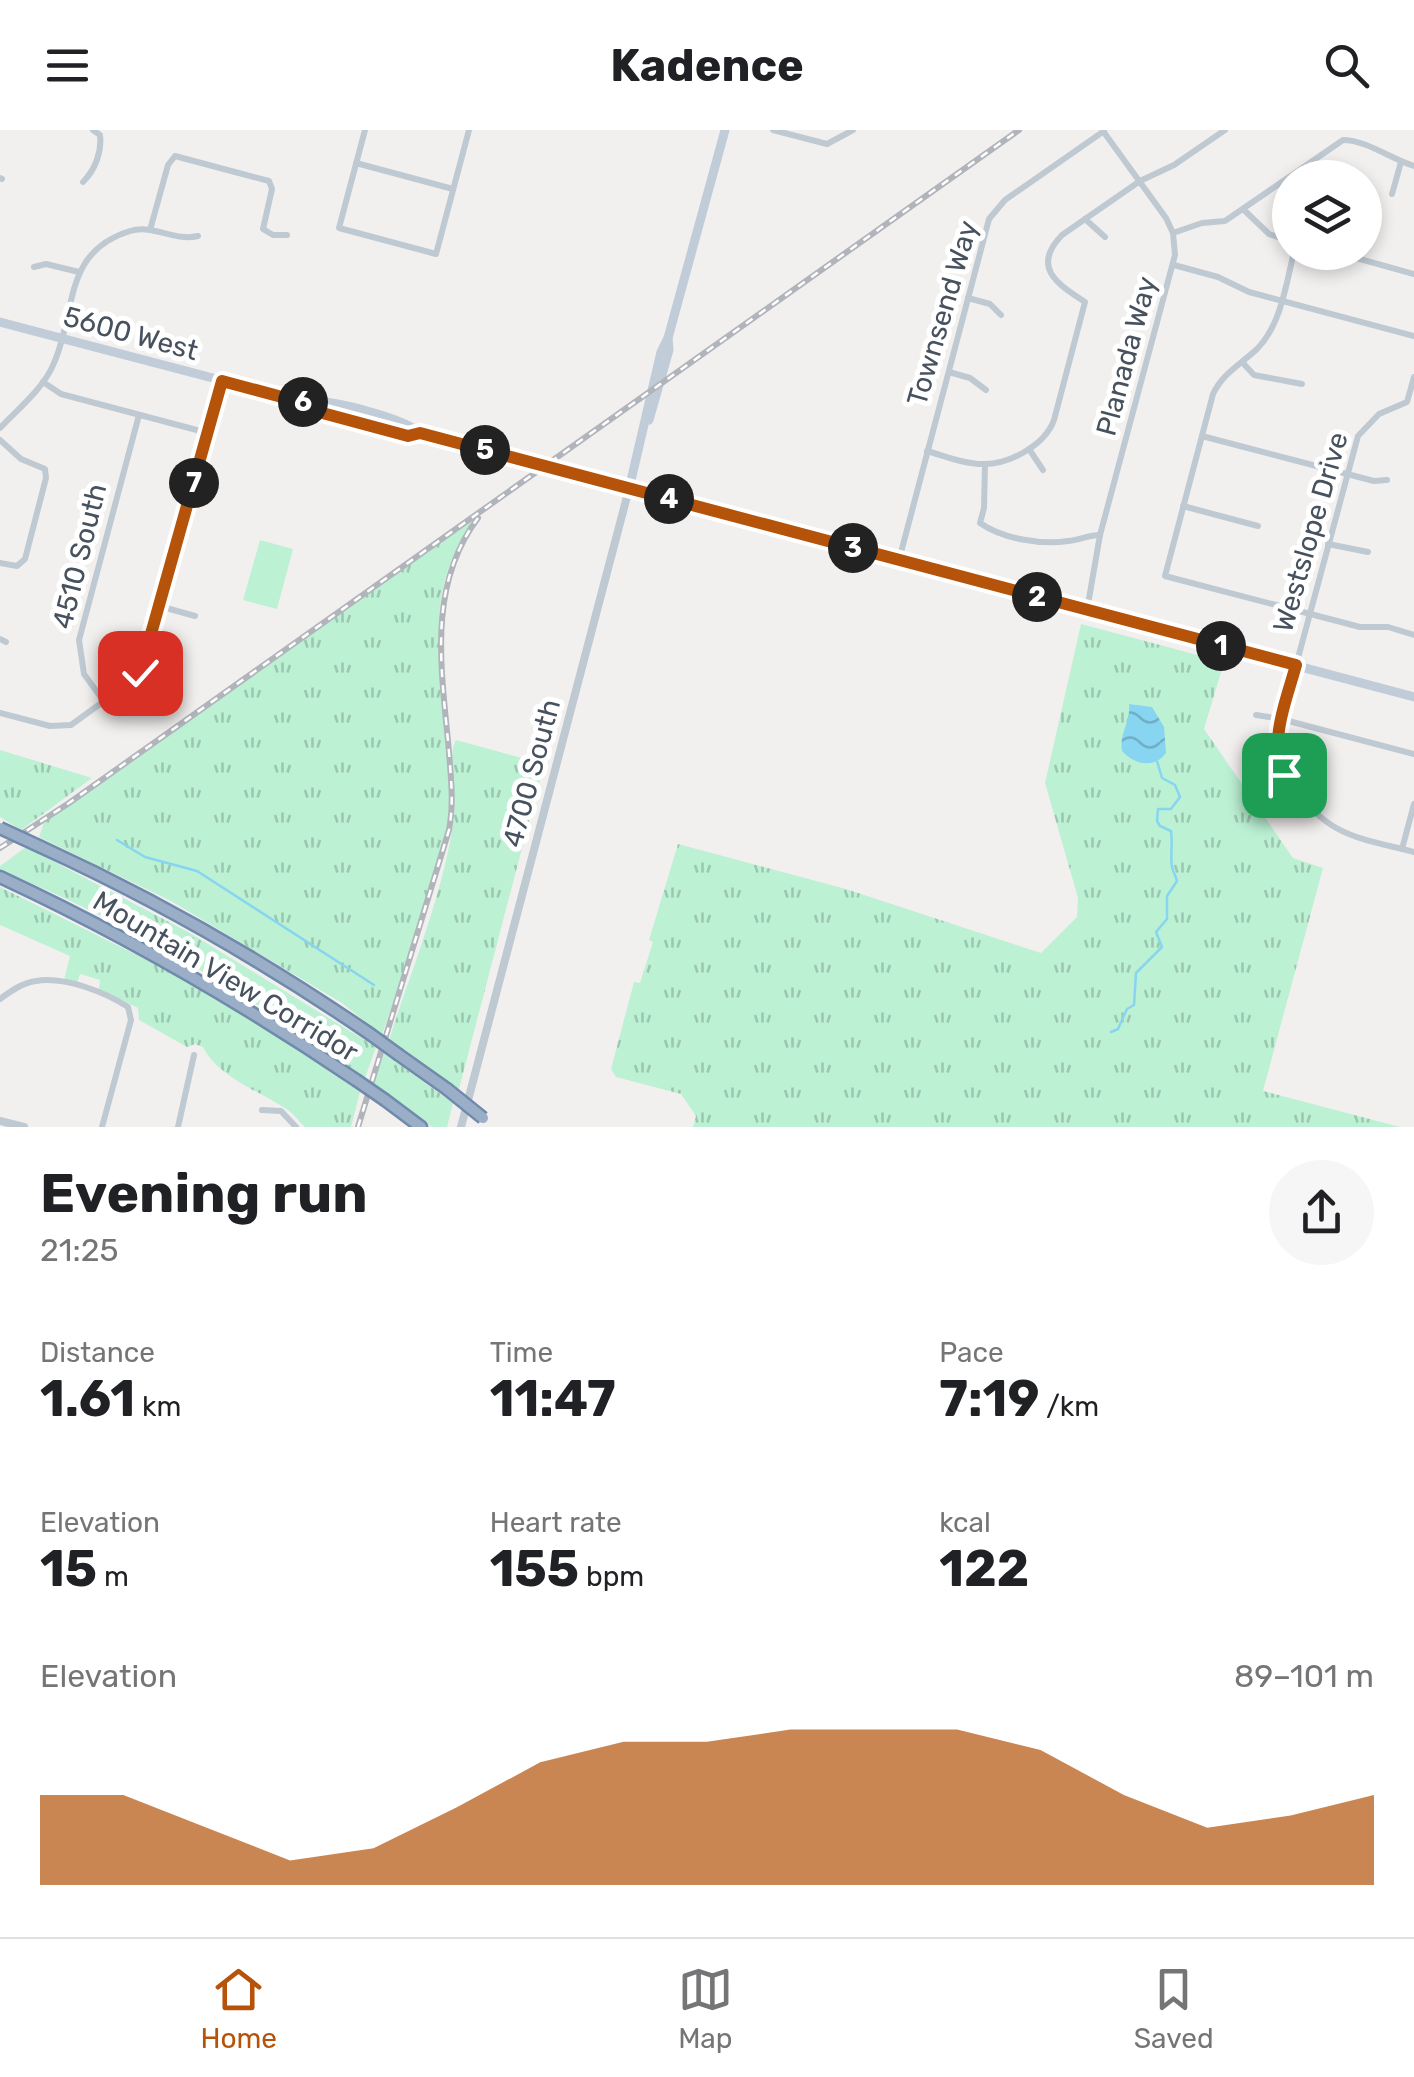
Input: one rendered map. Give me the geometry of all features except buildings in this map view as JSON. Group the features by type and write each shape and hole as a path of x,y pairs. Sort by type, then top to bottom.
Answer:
{"highway":[{"name":"Mountain View Corridor","path":"0,828 134,890 290,979 447,1089 494,1127"},
{"name":"Mountain View Corridor","path":"0,877 95,922 273,1024 420,1127"}],"main road":[{"name":"4700 South","path":"629,489 653,412 669,350 668,338 725,130"},
{"name":"5600 West","path":"0,322 308,404 315,411 408,436 420,433 1414,697"}],"street":[{"path":"83,182 94,168 101,137 93,130"},
{"path":"365,130 339,228 436,254 469,130"},
{"path":"773,130 827,144 853,130"},
{"path":"927,451 985,464 1006,460 1046,436 1052,426 1084,302 1054,280 1050,253 1062,235 1140,181 1174,165 1225,130"},
{"path":"1104,131 1173,233 1202,223 1225,221 1343,140 1354,140 1414,166"},
{"name":"Townsend Way","path":"898,560 986,228 997,208 1104,131"},
{"path":"150,230 172,156 269,181 272,189 263,229 273,236 287,235"},
{"path":"1392,194 1401,162"},
{"path":"356,163 453,189"},
{"path":"1242,208 1272,235"},
{"path":"1085,219 1105,236"},
{"path":"0,428 54,365 79,272 91,253 128,232 150,230 186,238 198,236"},
{"name":"Planada Way","path":"1087,610 1100,535 1174,265 1173,233"},
{"path":"34,267 46,264 79,272"},
{"path":"1174,265 1218,277 1249,292 1414,336"},
{"path":"1382,265 1414,274"},
{"path":"1290,270 1282,301 1265,339 1218,385 1165,576 1360,627 1388,628 1414,635"},
{"path":"968,298 990,304 1001,316"},
{"path":"1242,362 1254,375 1302,384"},
{"path":"948,372 970,378 986,390"},
{"name":"Westslope Drive","path":"1414,377 1406,402 1379,414 1358,436 1276,749 1284,775 1314,815 1345,834 1414,852"},
{"path":"0,713 61,726 77,722 130,685 140,673 222,381"},
{"path":"43,382 61,394 208,433"},
{"name":"4510 South","path":"104,704 82,667 79,640 139,415"},
{"path":"1202,436 1374,481 1387,480"},
{"path":"0,440 21,459 46,469 26,556 20,565 0,563"},
{"path":"1029,449 1043,470"},
{"path":"985,464 980,523 989,530 1053,542 1100,535"},
{"name":"4700 South","path":"460,1127 629,489"},
{"path":"1184,506 1258,526"},
{"path":"1328,544 1368,552"},
{"path":"159,606 196,616"},
{"path":"1256,716 1414,754"},
{"path":"1402,849 1414,804"},
{"path":"0,1000 26,984 46,980 110,996 126,1005 132,1014 102,1127"},
{"path":"178,1127 194,1055"},
{"path":"262,1110 281,1111 296,1127"},
{"path":"0,1121 24,1127"}],"green space":[{"path":"480,513 457,549 444,585 439,622 451,775 444,843 430,899 382,1035 342,1003 171,901 39,837 45,820"},
{"path":"260,540 293,549 277,609 243,600"},
{"path":"1081,624 1224,662 1204,729 1293,858 1323,868 1263,1091 1400,1127 693,1127 696,1116 681,1094 616,1077 611,1069 634,982 640,983 678,844 846,889 1041,953 1077,917 1078,898 1045,783"},
{"path":"456,740 544,764 459,1089 389,1040 435,902 449,845 454,817 452,755"},
{"path":"0,750 92,778 21,830 0,817"},
{"path":"26,847 190,933 376,1047 365,1078 278,1018 143,937 0,870"},
{"path":"0,887 173,973 289,1042 360,1092 351,1127 305,1127 288,1110 229,1075 203,1047 187,1047 139,1020 138,1008 99,989 100,980 80,974 77,983 64,980 70,956 0,925"},
{"path":"384,1053 453,1103 447,1127 432,1127 373,1084"}],"water":[{"path":"1129,704 1152,707 1164,727 1166,753 1156,761 1138,762 1122,751"}],"waterway":[{"path":"1111,1032 1118,1029 1127,1009 1134,1005 1136,973 1162,947 1156,932 1167,919 1167,896 1177,881 1171,863 1171,831 1157,821 1158,809 1171,809 1180,797 1175,785 1162,778 1157,761"},
{"path":"117,840 145,857 197,871 374,985"}],"railway":[{"path":"0,848 1019,130"},
{"path":"358,1127 449,830 451,781 441,631 451,572 478,518"}],"route":[{"path":"140,673 222,381 408,436 420,433 1296,665 1276,749 1284,775"}]}
